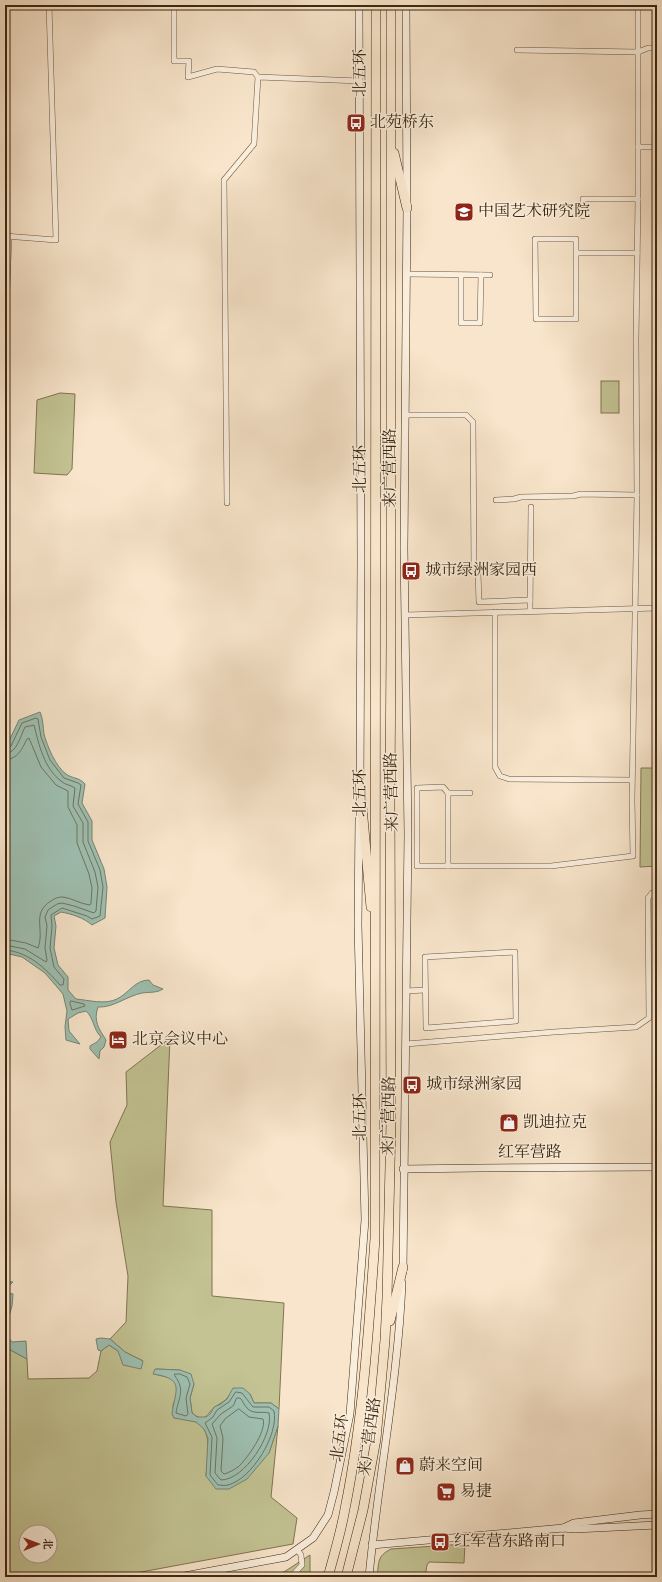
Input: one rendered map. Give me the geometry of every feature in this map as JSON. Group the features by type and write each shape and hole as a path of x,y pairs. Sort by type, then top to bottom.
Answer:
{"highway":[{"path":"370,5 376,49"},
{"name":"北五环","path":"328,1577 346,1502 356,1442 368,1338 375,1238 376,5"},
{"name":"北五环","path":"346,1577 363,1510 376,1439 385,1340 392,1121 390,804 391,5"},
{"path":"390,136 407,208"},
{"path":"360,785 367,871 376,952"},
{"path":"385,1340 403,1267"}],"street":[{"path":"5,341 7,237 56,240 49,5"},
{"path":"174,5 174,62 189,61 188,77 217,69 254,72 258,76 360,81"},
{"path":"179,1577 286,1557 313,1538 328,1515 347,1430 352,1398 365,1220 358,924 360,785 359,5"},
{"name":"来广营西路","path":"369,1577 400,1324 403,1267 408,822 405,615 407,208 406,5"},
{"path":"448,866 448,793 443,788 417,788 417,866 448,866 551,866 633,856 632,780 637,495 636,341 638,5"},
{"path":"517,50 638,52 648,48 657,48"},
{"path":"227,503 224,180 254,144 258,76"},
{"path":"638,147 657,147"},
{"path":"583,216 583,199 638,200"},
{"path":"535,239 576,239 576,253 576,319 536,319 535,239"},
{"path":"576,253 637,253"},
{"path":"406,274 490,275"},
{"path":"461,275 461,323 480,323 481,275"},
{"path":"406,415 466,415 473,422 474,566 478,573 478,612"},
{"path":"496,500 514,500 521,497 573,496 581,494 637,495"},
{"path":"530,611 531,507"},
{"path":"479,602 530,600"},
{"path":"405,615 657,608"},
{"path":"495,612 495,768 500,776 509,780 632,780"},
{"path":"448,793 470,793"},
{"path":"408,822 417,822"},
{"path":"406,1044 636,1027 649,1018 648,898 652,893 657,893"},
{"path":"515,952 516,1021 426,1028 425,990 425,957 515,952"},
{"path":"406,991 425,990"},
{"name":"红军营路","path":"403,1169 657,1167"},
{"path":"563,1528 574,1523 640,1514 657,1514"},
{"path":"372,1545 563,1528 575,1529 657,1525"},
{"path":"291,1577 302,1565 301,1555 298,1549"}],"green space":[{"path":"601,381 619,381 619,413 601,413"},
{"path":"60,393 75,394 72,469 67,475 34,473 37,400"},
{"path":"641,768 657,768 657,866 640,867"},
{"path":"170,1038 163,1206 212,1210 212,1296 284,1303 279,1409 271,1403 254,1403 250,1394 230,1394 204,1418 201,1418 192,1413 190,1398 194,1384 180,1370 156,1369 154,1374 171,1378 176,1384 177,1394 173,1405 174,1418 196,1422 202,1426 207,1438 208,1446 206,1476 269,1453 278,1426 271,1497 297,1518 293,1544 114,1577 5,1577 5,1347 27,1359 28,1379 89,1378 97,1371 101,1351 109,1345 118,1351 143,1361 125,1352 110,1339 126,1322 128,1276 116,1202 110,1142 127,1105 126,1072"},
{"path":"465,1544 464,1563 429,1562 425,1577 377,1577 381,1557 391,1549"},
{"path":"310,1555 310,1577 256,1577 284,1572"}],"water":[{"path":"40,712 45,739 55,761 62,771 85,784 82,803 92,821 92,840 104,869 107,887 105,918 92,925 82,918 74,915 61,912 54,916 56,926 54,948 58,965 68,977 68,990 76,999 107,1002 117,999 136,984 144,981 149,980 153,985 163,989 156,992 142,993 109,1006 98,1007 96,1021 106,1040 104,1047 100,1051 99,1059 90,1049 90,1046 97,1042 101,1037 96,1031 89,1014 86,1011 78,1013 68,1019 69,1031 80,1044 66,1040 65,1027 67,1011 63,994 45,973 22,957 5,953 5,746 8,743 19,720"},
{"path":"5,1281 13,1282 9,1286 9,1293 13,1294 12,1306 5,1330"},
{"path":"5,1334 12,1342 26,1341 27,1359 5,1347"},
{"path":"96,1339 110,1339 125,1352 143,1361 141,1369 123,1365 118,1351 109,1345 101,1351 98,1350"},
{"path":"155,1369 180,1370 191,1374 194,1384 190,1398 192,1413 197,1417 206,1417 210,1414 214,1407 227,1399 233,1388 243,1388 250,1394 254,1403 271,1403 279,1409 278,1426 269,1453 247,1479 229,1489 216,1489 206,1476 208,1438 204,1429 196,1422 174,1418 172,1414 176,1387 170,1379 153,1374"}],"place":[{"name":"北苑桥东","path":"356,123"},
{"name":"中国艺术研究院","path":"464,212"},
{"name":"城市绿洲家园西","path":"411,571"},
{"name":"北京会议中心","path":"118,1040"},
{"name":"城市绿洲家园","path":"412,1085"},
{"name":"凯迪拉克","path":"509,1123"},
{"name":"蔚来空间","path":"405,1466"},
{"name":"易捷","path":"446,1492"},
{"name":"红军营东路南口","path":"440,1542"}]}
